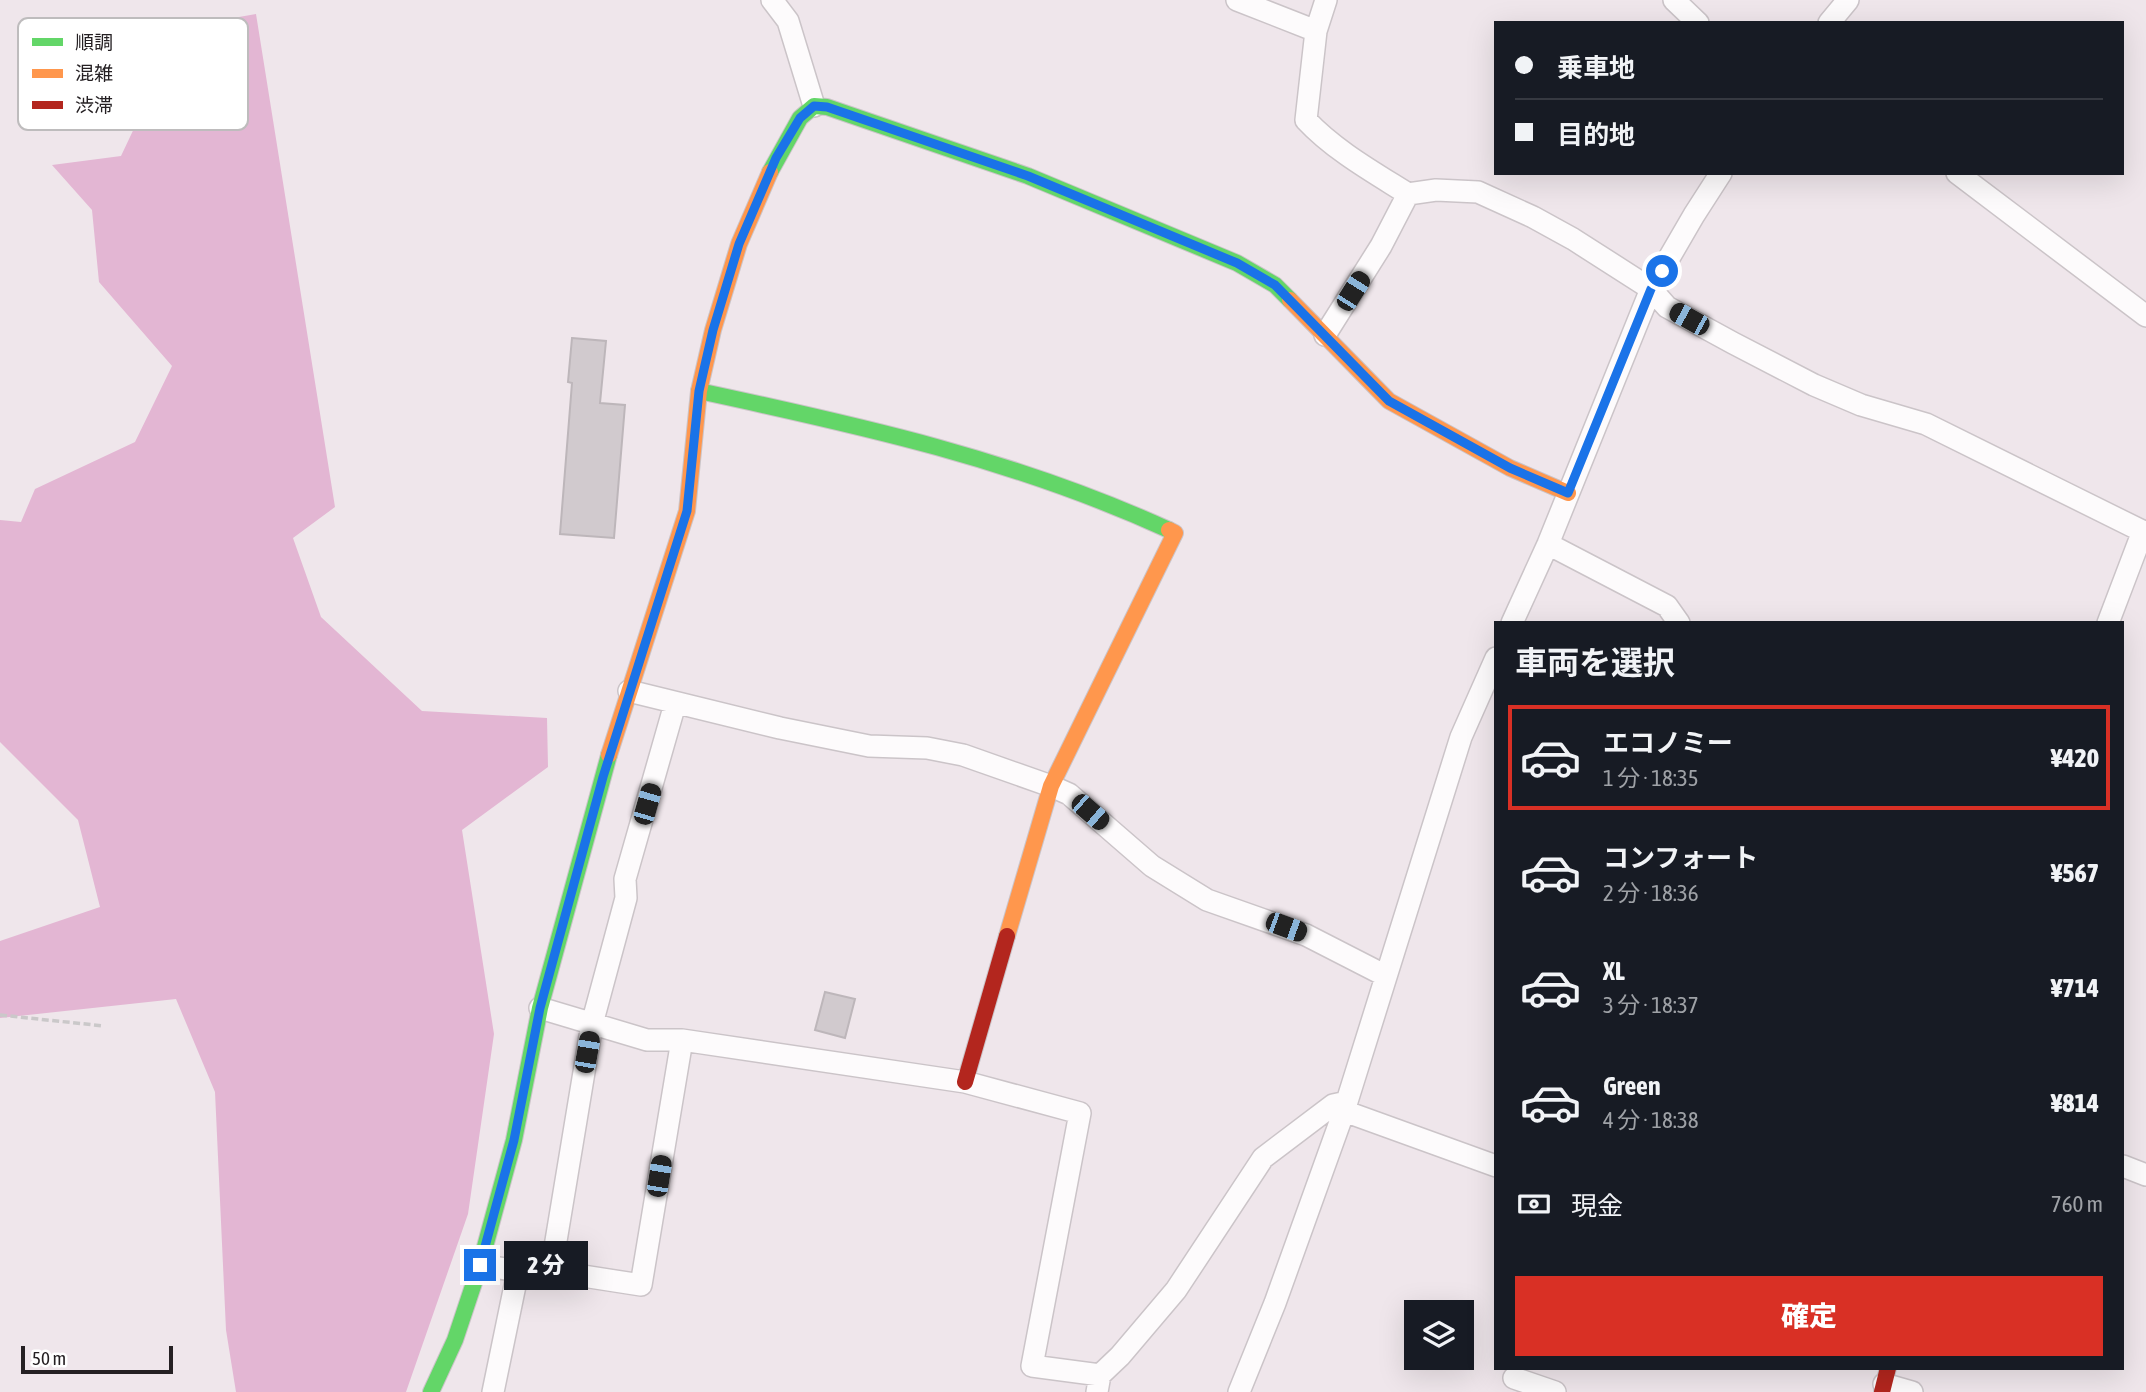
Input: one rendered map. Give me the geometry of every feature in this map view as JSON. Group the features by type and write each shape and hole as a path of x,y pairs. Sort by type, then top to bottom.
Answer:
{"street":[{"path":"772,0 788,21 814,106"},
{"path":"1237,0 1316,31"},
{"path":"1326,0 1316,31 1306,120 1317,131 1359,163 1408,194 1436,190 1478,192 1533,217 1651,289 1667,306 1814,385 1861,405 1926,424 2144,532 2109,621"},
{"path":"1674,0 1697,21"},
{"path":"1831,21 1848,0"},
{"path":"431,1392 455,1340 480,1265 514,1140 540,1008 603,777 687,511 699,391 713,330 739,244 776,158 800,118 814,106 827,107 1028,176 1212,252 1275,285 1389,401 1510,468 1568,493"},
{"path":"1513,621 1548,544 1651,289 1720,175"},
{"path":"1960,175 2146,316"},
{"path":"1325,335 1381,246 1408,194"},
{"path":"699,391 889,431 1052,480 1130,511 1175,533 1051,786 965,1082"},
{"path":"1548,544 1667,606 1678,621"},
{"path":"1239,1392 1275,1303 1346,1106 1461,737 1494,663"},
{"path":"629,691 869,747 927,748 963,755 1051,786 1069,794 1152,866 1207,900 1306,935 1386,976"},
{"path":"551,1271 592,1024 626,898 625,879 676,704"},
{"path":"540,1008 647,1040 682,1040 965,1082 1080,1113 1032,1366 1099,1383 1175,1290 1264,1157 1333,1105 1346,1106 1494,1165"},
{"path":"480,1265 518,1271 551,1271 641,1285 682,1040"},
{"path":"2124,1166 2146,1175"},
{"path":"493,1392 518,1271"},
{"path":"1514,1379 1555,1392"},
{"path":"1884,1382 1912,1392"}],"path":[{"path":"0,1015 104,1026"}],"shaded area":[{"path":"256,14 335,507 293,538 321,617 422,711 547,718 548,767 462,830 494,1034 468,1214 406,1392 236,1392 226,1330 215,1092 176,999 0,1018 0,941 100,907 78,820 0,742 0,520 21,522 35,489 135,442 172,366 99,282 92,210 52,165 121,156 133,130 248,130 248,18 233,18"}],"building":[{"path":"572,338 606,341 600,403 625,405 614,538 560,534 572,383 568,382"},
{"path":"825,992 855,999 845,1038 815,1030"}],"traffic: fast":[{"path":"770,172 800,118 814,106 827,107 1028,176 1237,263 1275,285 1290,300"},
{"path":"699,391 879,432 996,464 1112,505 1169,530"},
{"path":"431,1392 455,1340 480,1265 514,1140 540,1008 609,755"}],"traffic: slow":[{"path":"609,755 687,511 699,391 713,330 739,244 770,172"},
{"path":"1290,300 1389,401 1510,468 1568,493"},
{"path":"1007,936 1051,786 1175,533 1169,530"}],"traffic: jam":[{"path":"965,1082 1007,936"},
{"path":"1882,1392 1888,1370"}],"route":[{"path":"480,1265 514,1140 540,1008 603,777 687,511 699,391 713,330 739,244 776,158 800,118 814,106 827,107 1028,176 1237,263 1275,285 1389,401 1510,468 1568,493 1651,289 1662,271"}]}
